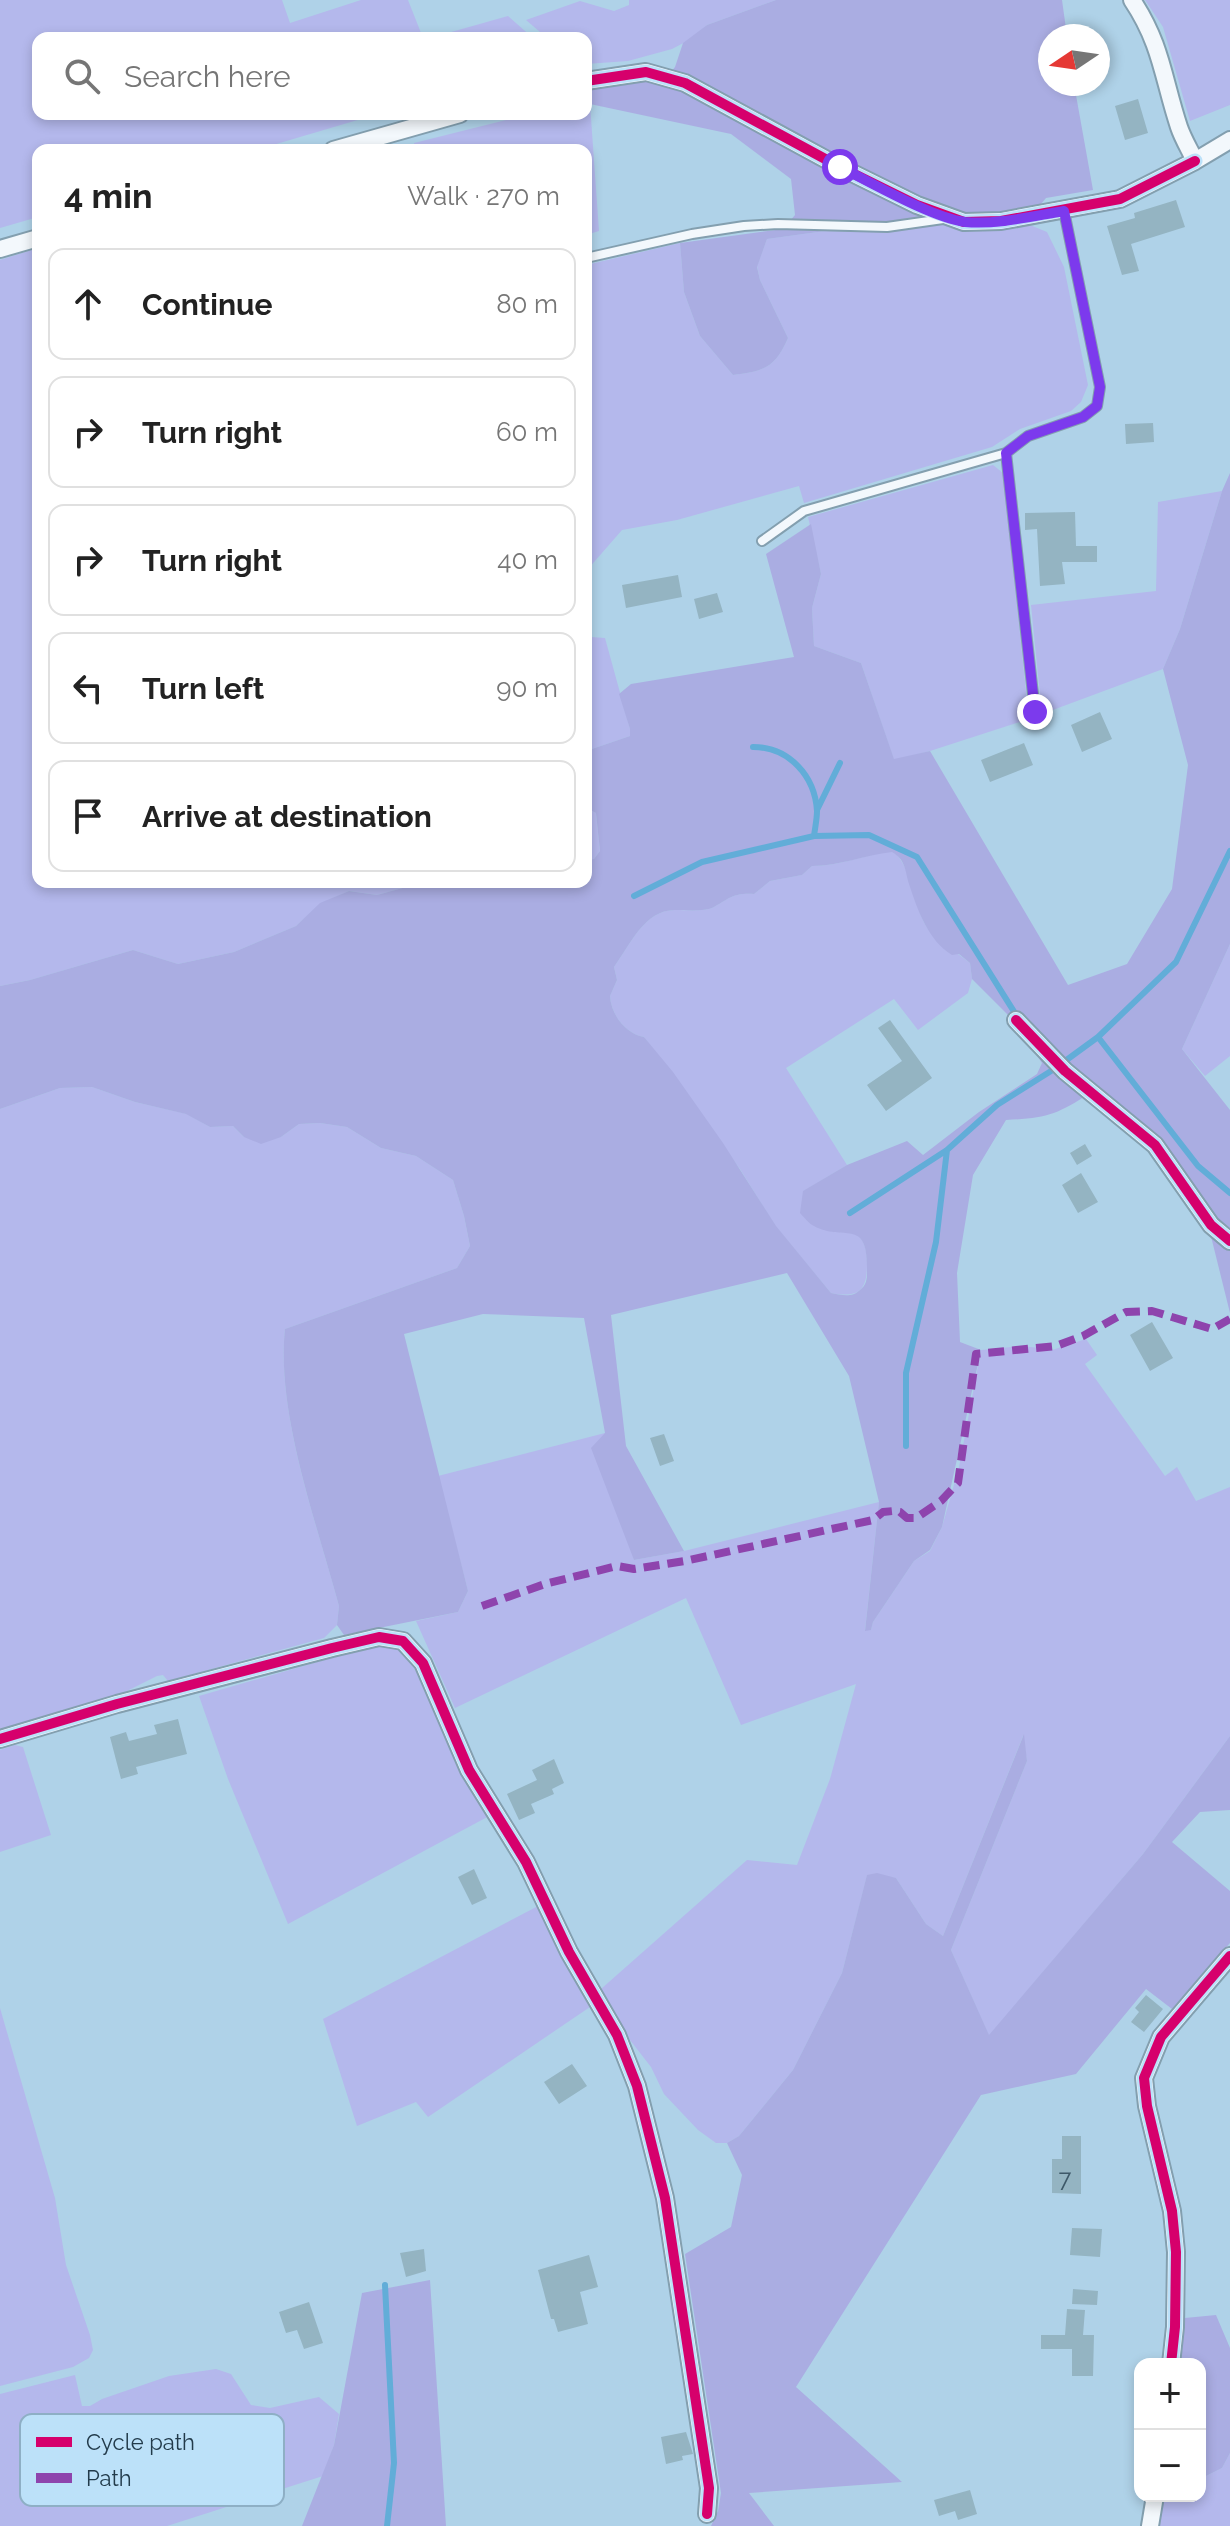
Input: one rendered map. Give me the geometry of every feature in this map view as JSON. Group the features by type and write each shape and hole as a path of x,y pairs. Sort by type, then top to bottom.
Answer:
{"street":[{"path":"1132,0 1147,23 1164,67 1180,128 1195,161"},
{"path":"592,80 646,72 685,83 840,167 917,205 964,222 1001,221 1120,199 1230,140"},
{"path":"354,144 439,120"},
{"path":"0,249 32,240"},
{"path":"1016,1020 1059,1065 1155,1145 1211,1225 1230,1241"},
{"path":"0,1739 117,1704 379,1637 403,1641 423,1663 469,1770 526,1862 569,1952 617,2035 637,2086 665,2198 709,2488 704,2520"},
{"path":"1172,2358 1175,2327 1175,2238 1144,2078 1161,2037 1230,1956"},
{"path":"1150,2526 1154,2502"}],"lane":[{"path":"762,541 804,511 1006,453 1028,436 1083,417 1097,406 1100,387 1064,211"},
{"path":"592,257 692,234 744,226 887,227 952,217"},
{"path":"1006,453 1035,712"}],"shaded area":[{"path":"0,0 282,0 290,23 361,0 408,0 421,32 32,32 32,120 358,120 276,144 32,144 32,219 0,228"},
{"path":"629,0 776,0 707,25 691,39 672,49 628,61 592,64 592,32 540,32 526,20 580,1 614,11 629,5"},
{"path":"776,0 1062,0 1065,24 1038,24 1038,96 1076,96 1093,190 1046,198 1025,223 947,222 890,232 825,231 767,239 757,267 760,280 788,338 773,362 753,372 733,375 700,336 684,292 680,243 783,229 795,215 791,179 731,134 592,104 592,85 635,78 665,80 675,67 683,43 707,25"},
{"path":"1145,0 1230,0 1230,105 1190,121 1163,27"},
{"path":"508,16 526,32 451,32"},
{"path":"506,120 591,120 599,231 592,233 592,144 414,143"},
{"path":"947,222 1025,223 1047,232 1064,267 1088,385 1081,402 1071,411 1020,429 992,447 804,503 799,486 677,520 622,530 592,564 592,264 680,243 684,292 700,336 733,375 753,372 773,362 788,338 760,280 757,266 767,239 825,231 890,232"},
{"path":"32,250 32,888 402,888 377,895 349,891 320,904 296,926 234,952 178,964 133,950 0,986 0,260"},
{"path":"993,465 1003,473 1029,719 894,760 861,663 814,646 812,608 821,574 808,517"},
{"path":"1230,473 1230,944 1182,1049 1230,1110 1230,1313 1201,1196 1158,1140 1090,1093 1051,1114 1006,1120 973,1175 957,1273 960,1342 981,1350 942,1527 930,1550 914,1561 873,1622 871,1630 865,1631 879,1502 849,1376 787,1273 611,1315 626,1446 684,1551 634,1560 591,1448 605,1433 584,1318 483,1314 404,1334 468,1591 458,1612 344,1635 337,1625 339,1606 292,1432 284,1362 285,1329 457,1268 470,1246 453,1180 416,1156 381,1148 347,1127 299,1124 281,1137 261,1144 244,1137 233,1126 210,1127 186,1114 135,1102 92,1087 60,1088 0,1109 0,986 133,950 178,964 234,952 296,926 320,903 349,891 377,895 402,888 592,888 592,859 600,851 596,813 592,811 592,749 630,736 619,694 631,684 794,657 766,554 811,524 821,574 812,608 814,646 861,663 894,759 930,751 1068,985 1127,964 1172,889 1188,765 1163,669 1180,629","holes":["892,852 900,859 930,933 944,949 952,955 959,954 970,963 972,979 1014,1021 1042,1063 1037,1074 979,1112 923,1155 907,1141 847,1165 803,1191 800,1213 810,1224 858,1236 863,1242 866,1282 857,1293 842,1295 831,1293 776,1226 673,1072 644,1037 631,1032 621,1022 613,1010 610,996 617,980 614,967 639,930 655,915 665,911 710,909 736,895 754,894 770,881 802,875 812,866"]},
{"path":"1222,491 1180,629 1163,669 1042,714 1031,605 1156,591 1158,502"},
{"path":"592,637 605,638 630,736 592,749"},
{"path":"592,811 596,813 600,851 594,859"},
{"path":"892,851 904,865 929,931 970,963 972,979 968,993 918,1030 894,999 786,1068 847,1165 804,1191 840,1232 856,1233 861,1238 866,1253 867,1274 859,1291 848,1295 831,1293 776,1227 740,1169 644,1037 631,1032 613,1010 610,996 617,980 614,967 639,930 655,915 665,911 710,909 736,895 754,894 770,881 802,875 812,866"},
{"path":"1230,944 1230,1056 1205,1076 1182,1049"},
{"path":"92,1087 135,1102 187,1114 210,1127 233,1126 244,1137 281,1137 299,1124 320,1123 347,1127 381,1148 416,1156 453,1180 470,1246 457,1268 285,1329 284,1362 292,1432 339,1606 337,1625 324,1638 168,1681 163,1675 157,1676 121,1694 0,1731 0,1109 60,1088"},
{"path":"1086,1339 1097,1355 1085,1364 1165,1476 1177,1467 1196,1501 1230,1487 1230,1736 1143,1854 989,2036 951,1950 1027,1761 1023,1736 943,1936 926,1924 896,1878 867,1876 842,1973 793,2070 739,2136 727,2143 716,2143 698,2130 664,2094 651,2067 630,2040 601,1989 747,1860 797,1865 830,1779 856,1684 741,1725 686,1598 455,1708 416,1621 458,1612 468,1591 438,1476 605,1433 634,1560 684,1551 879,1502 865,1630 871,1630 873,1622 914,1561 930,1551 942,1527 959,1467 981,1350 1024,1347 1049,1351"},
{"path":"389,1644 407,1654 491,1815 288,1924 228,1779 199,1696"},
{"path":"1024,1734 1027,1761 951,1950 989,2035 1143,1854 1230,1736 1230,1810 1200,1812 1172,1842 1230,1891 1230,1943 1172,2009 1146,1989 1076,2074 981,2095 796,2387 902,2482 749,2493 774,2526 711,2526 721,2493 685,2254 731,2227 742,2175 727,2143 739,2136 793,2070 842,1973 867,1875 877,1873 896,1878 926,1924 943,1936"},
{"path":"15,1745 23,1747 51,1835 0,1852 0,1750"},
{"path":"540,1905 590,2007 428,2117 416,2102 357,2126 323,2019"},
{"path":"0,2008 55,2198 66,2265 93,2350 89,2358 73,2367 0,2386"},
{"path":"430,2280 446,2526 302,2526 334,2445 362,2293"},
{"path":"1216,2315 1230,2348 1230,2453 1222,2468 1206,2476 1206,2358 1180,2358 1185,2318"},
{"path":"216,2369 231,2374 251,2405 270,2408 319,2397 339,2414 334,2445 323,2476 284,2488 284,2414 20,2414 20,2506 229,2506 167,2526 0,2526 0,2394 75,2375 82,2406 90,2406 169,2376"},
{"path":"1230,2453 1230,2526 1157,2526 1160,2502 1206,2502 1206,2476 1222,2468"}],"building":[{"path":"1138,99 1148,133 1125,140 1115,106"},
{"path":"1176,200 1185,227 1131,244 1139,271 1122,275 1107,226 1135,218 1134,213"},
{"path":"1153,423 1154,442 1126,444 1125,424"},
{"path":"1075,512 1076,546 1097,546 1097,562 1062,562 1065,584 1040,586 1037,529 1025,530 1025,513"},
{"path":"678,575 682,597 626,608 622,585"},
{"path":"717,593 723,612 699,619 694,599"},
{"path":"1100,712 1112,739 1082,752 1071,725"},
{"path":"1024,743 1033,765 990,782 981,760"},
{"path":"890,1020 932,1078 886,1111 867,1085 902,1061 878,1028"},
{"path":"1085,1144 1092,1156 1077,1165 1070,1153"},
{"path":"1081,1173 1098,1202 1078,1213 1062,1185"},
{"path":"1152,1322 1173,1358 1150,1371 1130,1335"},
{"path":"664,1434 674,1461 660,1466 650,1438"},
{"path":"178,1719 187,1754 136,1767 138,1774 121,1779 110,1737 126,1732 129,1741 157,1734 154,1725"},
{"path":"554,1759 564,1783 552,1789 554,1794 531,1804 535,1813 519,1820 507,1794 537,1780 532,1770"},
{"path":"474,1869 487,1898 472,1905 458,1877"},
{"path":"1146,1995 1163,2009 1144,2032 1131,2022 1139,2012 1135,2008"},
{"path":"572,2064 587,2086 559,2104 544,2082"},
{"path":"1062,2136 1081,2136 1081,2194 1052,2193 1052,2159 1062,2159"},
{"path":"1072,2228 1102,2229 1100,2257 1070,2255"},
{"path":"424,2249 426,2271 406,2277 400,2253"},
{"path":"589,2255 598,2287 580,2292 588,2324 558,2332 554,2319 551,2319 538,2270"},
{"path":"1073,2289 1098,2291 1097,2305 1072,2304"},
{"path":"309,2302 323,2343 304,2349 297,2330 286,2333 279,2312"},
{"path":"1067,2309 1085,2310 1083,2335 1094,2335 1093,2376 1072,2376 1072,2349 1041,2349 1041,2335 1065,2335"},
{"path":"686,2432 693,2454 666,2464 661,2437"},
{"path":"970,2490 977,2514 958,2520 955,2511 939,2516 934,2500"}],"waterway":[{"path":"753,747 778,752 789,758 805,775 817,811 814,836"},
{"path":"817,810 840,763"},
{"path":"634,896 702,862 814,836 869,835 917,857 1018,1018"},
{"path":"1098,1037 1176,962 1230,851"},
{"path":"1061,1064 1098,1037 1198,1166 1230,1193"},
{"path":"906,1446 906,1373 936,1242 947,1150 997,1105 1059,1066"},
{"path":"850,1213 947,1150"},
{"path":"385,2285 394,2463 387,2526"}],"marked path":[{"path":"482,1606 545,1584 617,1566 634,1569 685,1561 873,1520 883,1512 900,1512 907,1518 916,1518 941,1501 958,1483 976,1354 1056,1346 1083,1336 1126,1312 1152,1311 1212,1329 1230,1319"}],"cycle path":[{"path":"592,80 646,72 685,83 840,167 917,205 964,222 1001,221 1120,199 1195,161"},
{"path":"1016,1020 1065,1071 1155,1145 1211,1225 1230,1241"},
{"path":"0,1739 117,1704 332,1648 379,1637 403,1641 423,1663 469,1770 526,1862 569,1952 617,2035 637,2086 665,2198 709,2488 707,2514"},
{"path":"1172,2358 1176,2252 1172,2211 1147,2106 1144,2078 1161,2037 1230,1956"}],"route":[{"path":"840,167 917,205 964,222 1001,221 1064,211 1100,387 1097,406 1083,417 1028,436 1006,453 1035,712"}]}
